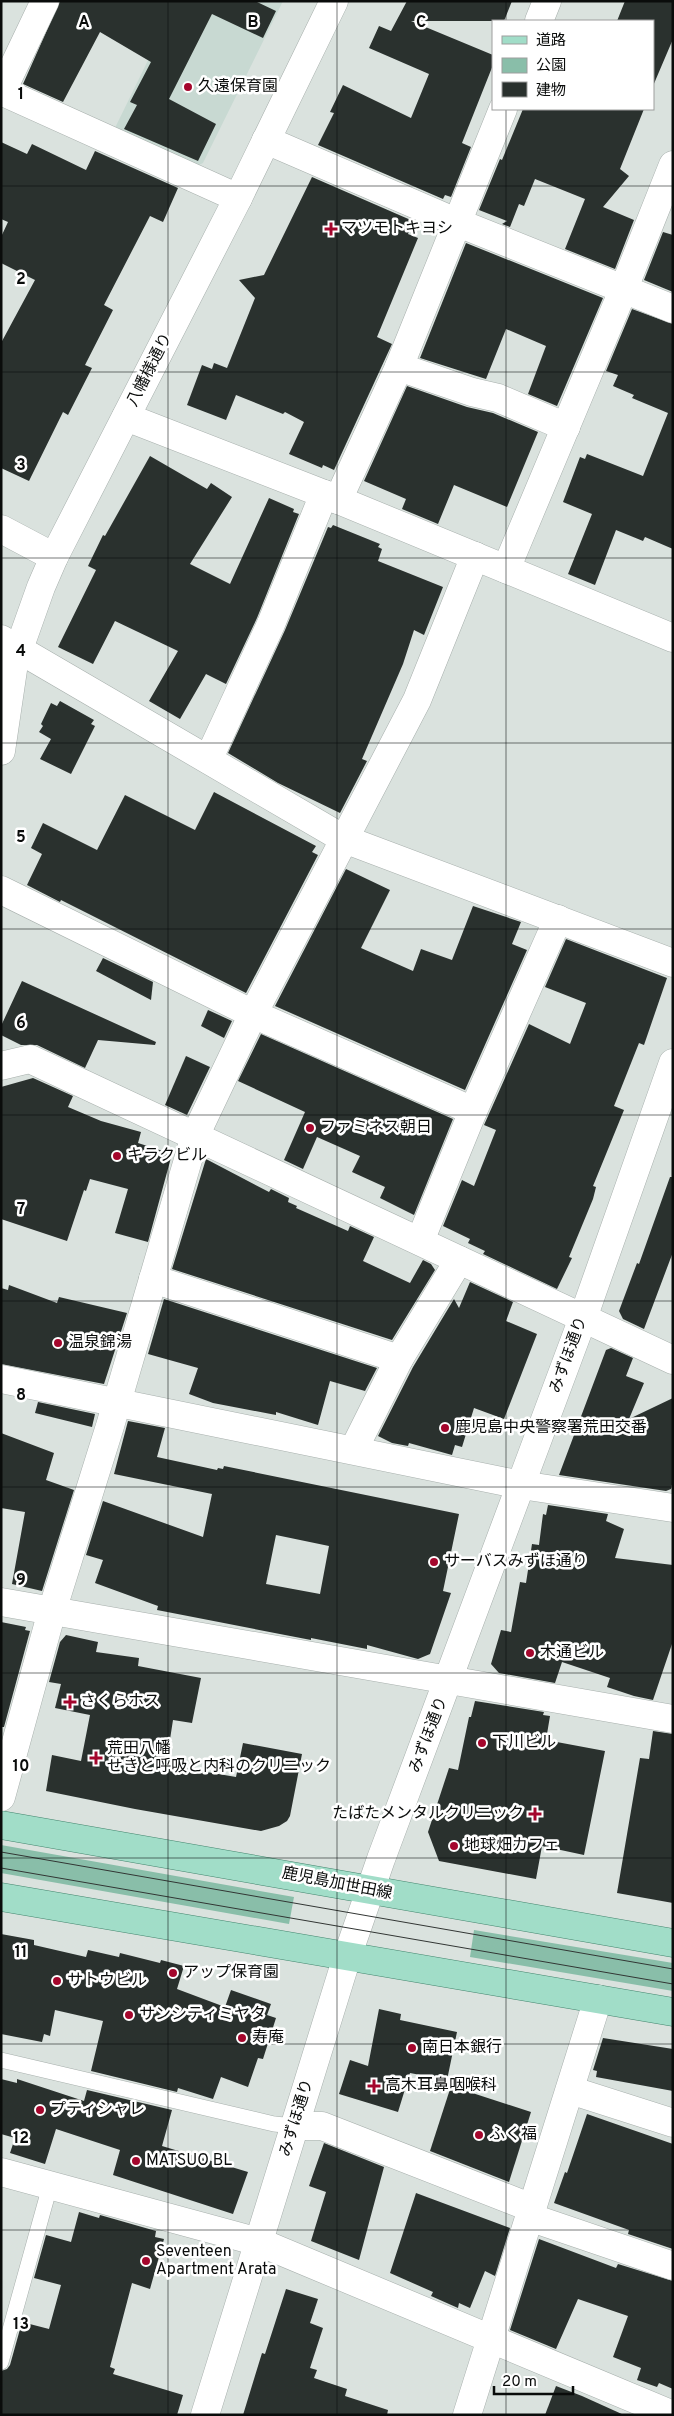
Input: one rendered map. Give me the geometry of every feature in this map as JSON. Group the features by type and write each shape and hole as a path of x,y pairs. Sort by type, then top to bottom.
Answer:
{"main road":[{"name":"鹿児島加世田線","path":"1,1825 673,1943"},
{"path":"1,1897 673,2012"}],"street":[{"path":"45,1 2,92 238,198"},
{"name":"八幡様通り","path":"1,751 14,663 10,644 238,198 334,1"},
{"path":"539,20 547,1"},
{"path":"209,758 331,497 399,367 503,110"},
{"path":"266,140 456,222 673,309"},
{"path":"506,569 624,288 673,164"},
{"path":"399,367 472,392 498,398 566,427"},
{"path":"126,416 331,497 673,638"},
{"path":"1,529 54,556"},
{"path":"1,1797 52,1611 195,1136 253,1014 417,700 475,556"},
{"path":"10,644 209,758 344,839 673,962"},
{"path":"1,890 253,1014 473,1111"},
{"path":"420,1241 473,1111 558,918"},
{"path":"1,1066 30,1059 673,1360"},
{"name":"みずほ通り","path":"206,2415 347,1957 583,1318 673,1063"},
{"path":"354,1449 399,1359 459,1260"},
{"path":"152,1279 399,1359"},
{"path":"1,1379 354,1449 521,1485 673,1508"},
{"path":"1,1602 673,1719"},
{"path":"467,2415 598,2000"},
{"path":"570,2090 673,2123"},
{"path":"295,2126 322,2126 531,2212 673,2266"},
{"path":"1,2172 259,2242 490,2340 640,2408 673,2414"}],"lane":[{"path":"1,2060 274,2124 295,2126"},
{"path":"1,2362 50,2186"}],"shaded area":[{"name":"久遠保育園","path":"162,1 283,1 203,163 189,170 113,132 174,7"}],"green space":[{"path":"1,1845 294,1897 289,1924 1,1873"},
{"path":"474,1930 673,1963 673,1991 470,1957"}],"building":[{"path":"60,1 255,1 276,11 263,38 212,14 169,99 216,124 198,161 124,129 137,105 130,102 151,62 100,32 63,102 23,84"},
{"path":"407,1 512,1 504,20 411,21 492,55 492,68 462,143 471,147 451,197 445,195 443,199 318,145 334,113 330,112 343,85 411,118 429,74 369,48 379,26 391,31"},
{"path":"625,1 673,1 673,39 654,84 654,20 617,20"},
{"path":"523,110 644,110 620,169 629,176 603,207 634,220 615,269 565,249 585,199 535,179 524,206 519,204 510,227 502,224 507,221 479,210 500,159 502,160"},
{"path":"1,142 27,154 32,144 86,170 95,151 178,188 163,222 150,216 104,305 113,310 85,365 92,368 68,415 63,412 29,481 1,468 1,343 35,280 1,263 1,237 8,222 1,219"},
{"path":"312,177 413,221 408,234 418,238 377,337 392,344 334,470 323,465 322,468 289,454 304,422 285,412 283,414 236,395 226,420 187,405 202,365 212,369 214,363 227,368 255,298 239,280 264,275"},
{"path":"663,232 673,235 673,292 644,280"},
{"path":"466,243 603,298 557,406 528,394 546,346 506,329 486,379 420,358"},
{"path":"632,309 673,324 673,549 645,537 643,541 616,530 595,585 568,574 592,514 563,502 580,457 585,459 587,454 643,476 668,413 632,398 634,395 613,386 618,375 606,371"},
{"path":"407,386 467,407 493,413 538,432 507,507 454,485 438,524 402,509 406,499 364,481"},
{"path":"150,456 207,489 211,483 232,497 190,564 230,584 269,498 294,509 293,512 299,514 257,618 226,684 206,674 180,719 149,701 178,651 115,621 93,664 58,647 96,570 88,566 103,535 105,536"},
{"path":"333,525 380,544 378,547 382,549 378,561 443,587 424,635 414,630 403,664 362,759 367,761 340,813 278,783 228,753 285,630 328,527 331,528"},
{"path":"60,701 94,720 91,724 95,726 71,774 40,759 51,739 39,732 43,726 41,724 51,703 57,706"},
{"path":"214,792 316,846 312,852 318,855 246,993 61,900 60,902 27,885 42,854 31,848 43,823 97,850 125,795 195,830"},
{"path":"346,869 390,890 361,948 413,971 421,949 452,960 473,906 521,922 512,944 527,950 465,1090 275,1006"},
{"path":"566,939 667,978 644,1045 639,1043 614,1106 624,1110 593,1186 596,1187 593,1199 569,1257 572,1258 557,1289 483,1254 485,1251 468,1243 470,1239 443,1226 462,1180 474,1186 496,1130 484,1125 529,1024 570,1044 586,1003 545,987"},
{"path":"103,958 153,982 151,1000 96,971"},
{"path":"22,981 156,1042 155,1045 98,1040 85,1068 37,1045 21,1045 1,1035 1,1026"},
{"path":"208,1010 232,1021 224,1038 201,1026"},
{"path":"261,1034 453,1119 414,1215 380,1198 385,1187 352,1172 360,1156 317,1137 303,1169 284,1160 305,1112 238,1081"},
{"path":"186,1056 210,1067 187,1115 165,1105"},
{"path":"33,1078 73,1096 68,1107 101,1121 141,1132 138,1143 172,1154 148,1242 115,1233 128,1189 90,1179 86,1191 84,1190 67,1241 1,1219 1,1087"},
{"path":"206,1159 269,1192 271,1189 289,1198 288,1202 297,1206 296,1208 348,1231 350,1226 374,1237 363,1261 410,1283 423,1260 431,1264 435,1270 392,1340 172,1269"},
{"path":"670,1177 673,1177 673,1252 644,1329 623,1319 619,1311 637,1263 639,1264"},
{"path":"470,1282 513,1302 506,1321 537,1334 504,1419 474,1408 462,1447 455,1445 452,1455 409,1443 408,1446 392,1443 378,1436 413,1367 454,1299 459,1308"},
{"name":"温泉錦湯","path":"9,1285 57,1303 59,1297 127,1313 104,1384 1,1364 1,1288 8,1290"},
{"path":"164,1299 377,1368 365,1391 330,1381 318,1425 276,1412 276,1415 213,1403 189,1394 198,1368 148,1354"},
{"path":"611,1348 633,1358 626,1376 644,1383 629,1419 673,1398 673,1480 671,1489 666,1491 559,1475 606,1350"},
{"path":"38,1402 95,1414 92,1427 35,1413"},
{"path":"128,1421 165,1428 157,1457 217,1470 218,1468 223,1469 224,1466 459,1514 443,1591 451,1593 430,1654 418,1659 367,1645 367,1649 311,1638 311,1640 157,1610 158,1606 95,1583 103,1560 86,1555 103,1501 203,1537 212,1494 114,1474","holes":["276,1535 329,1546 320,1594 266,1584"]},
{"path":"1,1433 54,1453 46,1480 74,1490 42,1591 12,1584 25,1512 1,1508"},
{"path":"548,1505 608,1514 606,1521 624,1529 615,1558 673,1565 673,1641 653,1700 607,1687 610,1678 562,1662 555,1683 499,1673 491,1664 501,1630 511,1632 520,1582 526,1583 532,1544 539,1545 543,1514 546,1515"},
{"path":"1,1622 26,1627 25,1630 30,1631 4,1727 1,1727"},
{"path":"66,1635 98,1642 96,1652 139,1658 138,1666 201,1678 192,1723 173,1720 166,1765 236,1777 243,1743 302,1754 290,1816 287,1821 279,1826 261,1831 46,1791 52,1755 81,1761 90,1715 55,1708 61,1684 49,1682 60,1642"},
{"path":"475,1701 544,1712 543,1715 550,1716 546,1740 605,1751 584,1855 542,1846 536,1879 439,1861 428,1832 449,1768 458,1770 469,1717 471,1717"},
{"path":"653,1731 673,1734 673,1903 617,1893 640,1758 649,1759"},
{"path":"1,1934 34,1940 34,1945 86,1957 88,1950 119,1957 120,1953 160,1963 161,1960 184,1966 177,1989 225,2007 231,1990 271,2004 267,2015 276,2018 263,2059 258,2058 248,2087 221,2077 213,2099 178,2088 177,2092 91,2071 103,2021 55,2010 50,2036 44,2034 42,2042 1,2034"},
{"name":"南日本銀行","path":"379,2009 401,2014 400,2020 457,2032 447,2080 410,2073 398,2112 339,2094 350,2060 368,2066"},
{"path":"603,2038 673,2049 673,2091 596,2077 597,2071 593,2070"},
{"path":"1,2079 17,2083 17,2079 84,2101 87,2090 172,2110 162,2146 248,2172 233,2214 113,2175 120,2150 56,2129 45,2164 10,2153 15,2138 1,2134"},
{"name":"ふく福","path":"451,2086 531,2112 509,2182 430,2151"},
{"path":"587,2114 673,2144 673,2249 628,2234 629,2230 554,2203 565,2172 567,2173"},
{"path":"324,2143 384,2167 359,2260 311,2241 326,2192 309,2186"},
{"path":"416,2193 510,2228 495,2276 485,2271 470,2308 459,2303 458,2308 431,2296 433,2292 390,2273"},
{"path":"79,2212 99,2218 100,2215 156,2231 155,2237 164,2239 150,2289 132,2283 110,2367 115,2369 113,2374 183,2395 177,2415 1,2415 1,2371 7,2369 10,2365 22,2322 49,2329 61,2285 34,2278 46,2235 71,2242"},
{"path":"539,2239 616,2268 618,2264 673,2281 673,2389 659,2383 657,2387 637,2380 641,2368 613,2357 628,2316 578,2299 556,2349 510,2330"},
{"path":"286,2289 318,2299 310,2323 323,2328 310,2368 317,2370 314,2378 347,2389 345,2396 388,2410 387,2415 243,2415 262,2353 265,2354"},
{"path":"556,2386 582,2396 624,2415 545,2415"}],"tram line":[{"path":"1,1852 673,1969"},
{"path":"1,1868 673,1984"}],"place":[{"name":"久遠保育園","path":"188,87"},
{"name":"マツモトキヨシ","path":"331,229"},
{"name":"ファミネス朝日","path":"310,1128"},
{"name":"キラクビル","path":"117,1156"},
{"name":"温泉錦湯","path":"58,1343"},
{"name":"鹿児島中央警察署荒田交番","path":"445,1428"},
{"name":"サーバスみずほ通り","path":"434,1562"},
{"name":"木通ビル","path":"530,1653"},
{"name":"さくらホス","path":"70,1702"},
{"name":"下川ビル","path":"482,1743"},
{"name":"荒田八幡 せきと呼吸と内科のクリニック","path":"96,1758"},
{"name":"たばたメンタルクリニック","path":"535,1814"},
{"name":"地球畑カフェ","path":"454,1846"},
{"name":"アップ保育園","path":"173,1973"},
{"name":"サトウビル","path":"57,1981"},
{"name":"サンシティミヤタ","path":"129,2015"},
{"name":"寿庵","path":"242,2038"},
{"name":"南日本銀行","path":"412,2048"},
{"name":"高木耳鼻咽喉科","path":"374,2086"},
{"name":"プティシャレ","path":"40,2110"},
{"name":"ふく福","path":"479,2135"},
{"name":"MATSUO BL","path":"136,2161"},
{"name":"Seventeen Apartment Arata","path":"146,2261"}]}
